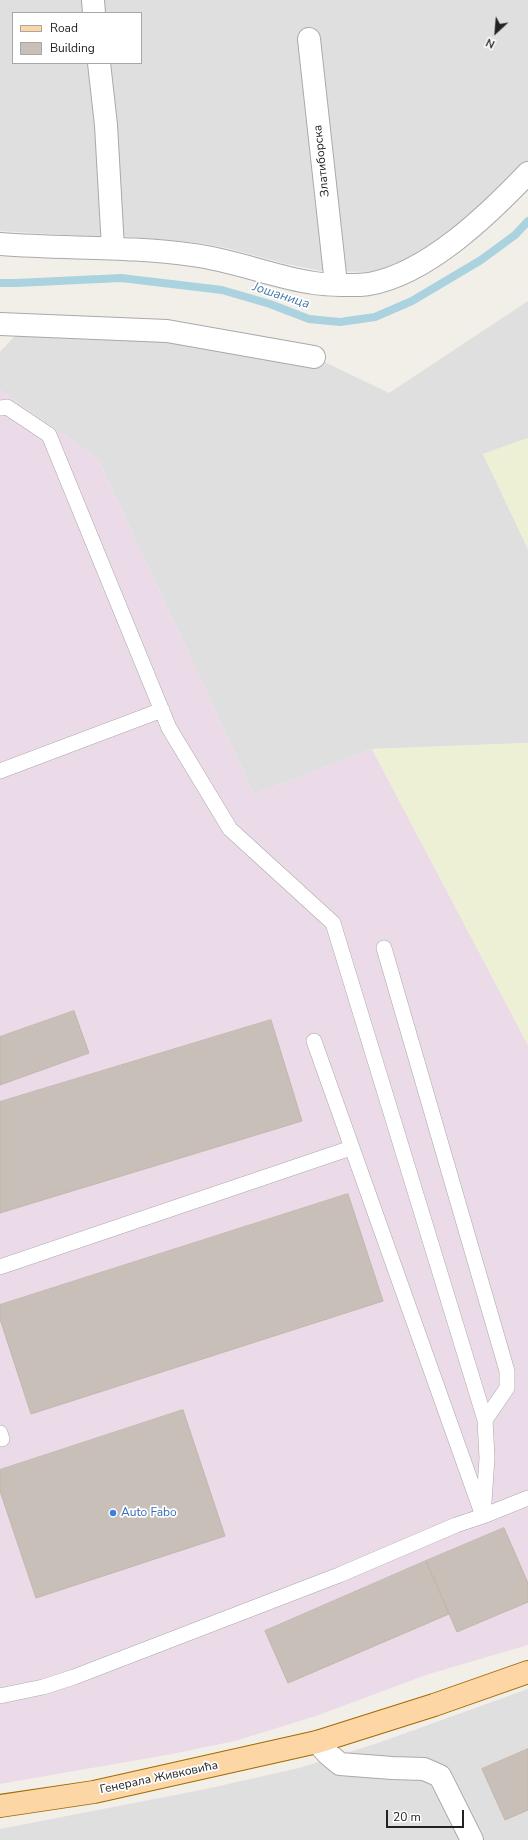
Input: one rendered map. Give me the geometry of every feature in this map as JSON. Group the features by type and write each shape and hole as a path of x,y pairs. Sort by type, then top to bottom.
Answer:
{"main road":[{"name":"Генерала Живковића","path":"0,1806 94,1792 318,1742 528,1672"}],"street":[{"path":"93,0 94,12"},
{"name":"Златиборска","path":"309,39 336,284"},
{"path":"99,64 106,125 113,248"},
{"path":"0,244 77,248 113,248 194,255 221,260 276,276 315,283 368,284 399,274 423,262 449,245 500,203 528,174"},
{"path":"0,324 167,331 314,357"},
{"path":"318,1742 328,1754 340,1764 424,1769 440,1776 472,1840"}],"lane":[{"path":"0,408 7,407 49,435 169,728 230,829 333,923 485,1420 487,1458 483,1516"},
{"path":"0,770 162,710"},
{"path":"384,948 507,1371 507,1388 485,1420"},
{"path":"314,1041 483,1516"},
{"path":"0,1267 351,1148"},
{"path":"0,1696 43,1687 81,1674 339,1575 456,1525 528,1498"}],"shaded area":[{"path":"0,0 528,0 528,167 475,217 405,262 374,272 321,271 282,263 227,248 200,243 119,236 83,236 0,231"},
{"path":"528,301 528,438 483,454 528,549 528,743 372,749 254,794 98,459 0,390 0,352 26,324 314,357 389,393"},
{"path":"0,390 98,459 254,794 372,749 528,1045 528,1645 429,1674 316,1716 235,1741 172,1754 0,1784"},
{"path":"528,1689 528,1840 0,1840 0,1829 206,1789 299,1768 378,1743"}],"green space":[{"path":"528,438 528,549 483,454"},
{"path":"528,743 528,1045 372,749"}],"building":[{"path":"74,1011 89,1053 0,1085 0,1037"},
{"path":"271,1020 302,1121 0,1213 0,1102"},
{"path":"348,1194 383,1301 31,1414 0,1319 0,1305"},
{"name":"Auto Fabo","path":"183,1410 225,1536 36,1598 0,1491 0,1470"},
{"path":"504,1528 528,1583 528,1602 457,1632 426,1561"},
{"path":"426,1561 449,1614 288,1683 265,1631"},
{"path":"528,1749 528,1810 505,1820 482,1769"}],"waterway":[{"name":"Јошаница","path":"0,283 121,278 222,290 270,304 309,319 340,322 375,317 412,301 481,260 515,235 528,221"}],"place":[{"name":"Auto Fabo","path":"113,1513"}]}
